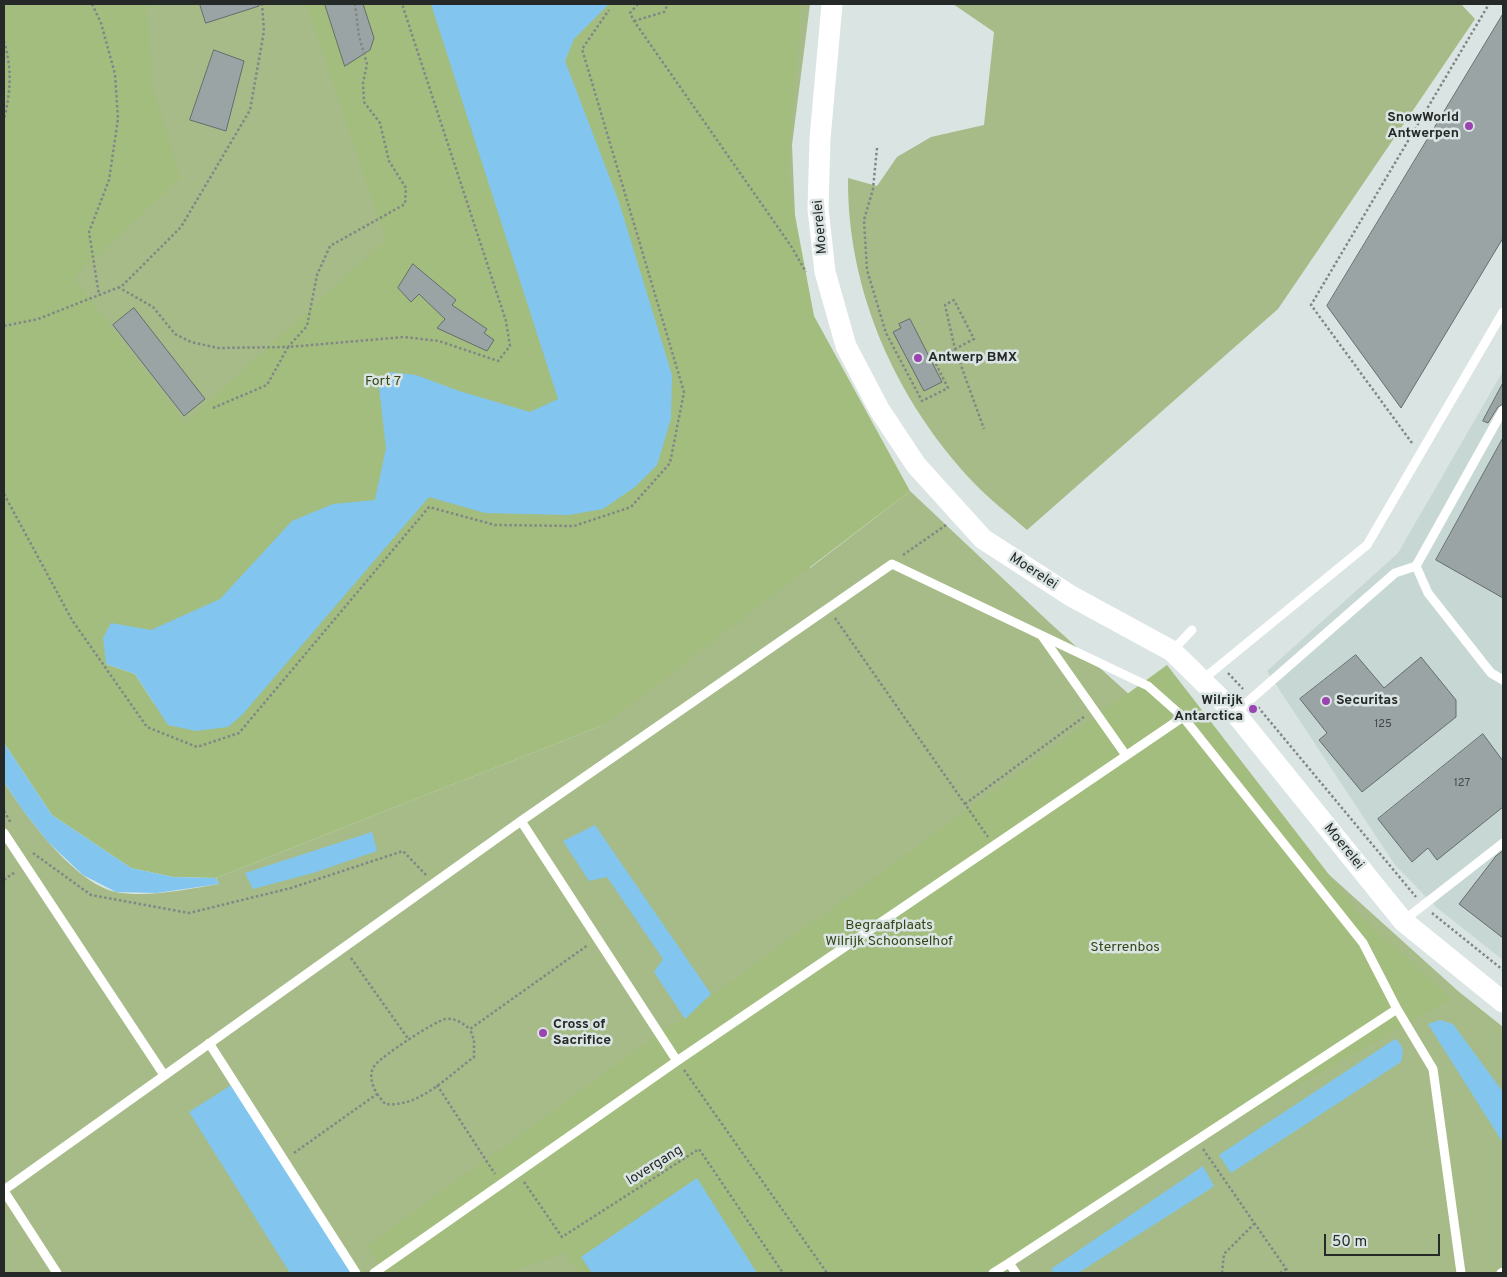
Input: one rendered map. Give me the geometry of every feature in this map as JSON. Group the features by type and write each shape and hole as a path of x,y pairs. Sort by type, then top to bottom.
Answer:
{"street":[{"name":"Moerelei","path":"832,4 820,139 818,189 818,209 825,272 846,346 879,409 916,465 983,539 1071,596 1210,674 1235,713 1403,921 1503,1002"}],"lane":[{"path":"1210,674 1367,545 1503,312"},
{"path":"1235,713 1396,573 1416,566 1503,410"},
{"path":"57,1273 4,1190 521,821 892,564 1148,686 1183,717 1363,944 1397,1009 1433,1069 1461,1273"},
{"path":"1416,566 1428,592 1491,673 1503,680"},
{"path":"1172,651 1192,630"},
{"path":"1040,634 1125,754"},
{"path":"374,1273 677,1061 994,846 1125,754 1183,717"},
{"path":"521,821 677,1061"},
{"path":"4,833 164,1075"},
{"path":"1403,921 1503,843"},
{"path":"993,1273 1198,1141 1397,1009"},
{"path":"209,1043 356,1273"},
{"path":"1009,1263 1016,1273"}],"path":[{"path":"92,4 101,23 115,74 118,119 109,180 89,232 99,295"},
{"path":"4,326 38,319 118,287 181,227 250,110 264,31 262,4"},
{"path":"213,408 267,385 288,347 307,326 317,275 330,246 405,204 406,188 389,161 380,123 364,102 363,83 367,64 359,36 355,4"},
{"path":"118,287 153,307 175,334 191,342 218,348 288,347 404,337 439,341 498,361 510,346 506,321 402,4"},
{"path":"638,4 630,13 634,21 791,246"},
{"path":"634,21 664,12 668,4"},
{"path":"1420,454 1311,305 1489,4"},
{"path":"4,494 72,620 147,727 197,748 239,733 429,507 495,525 574,526 631,507 670,463 684,392 582,49 609,10"},
{"path":"4,41 11,66 4,120"},
{"path":"877,148 873,188 864,220 867,270 886,333 922,401 948,388 934,360 955,349 974,339 954,300 945,305 955,349 984,429"},
{"path":"892,564 961,514"},
{"path":"829,608 994,846"},
{"path":"1210,674 1226,672 1252,699 1423,905 1503,970"},
{"path":"965,804 1094,709"},
{"path":"4,811 13,826"},
{"path":"28,850 92,895 189,912 291,888 403,851 435,883"},
{"path":"470,1029 598,938"},
{"path":"344,948 409,1040"},
{"path":"444,1019 457,1019 470,1029 474,1040 474,1057 437,1085 415,1100 399,1105 385,1104 377,1094 371,1081 375,1065 409,1040 434,1023 444,1019"},
{"path":"677,1061 827,1273"},
{"path":"437,1085 502,1183"},
{"path":"293,1154 377,1094"},
{"path":"1198,1141 1289,1273"},
{"name":"lovergang","path":"517,1173 562,1237 700,1150 783,1273"},
{"path":"1222,1273 1224,1254 1255,1223"},
{"path":"1280,1273 1286,1269"}],"shaded area":[{"path":"1503,371 1503,960 1437,908 1395,865 1267,671 1398,553"}],"green space":[{"name":"Begraafplaats Wilrijk Schoonselhof","path":"4,4 810,4 792,145 810,568 910,491 1050,623 1458,991 1503,1027 1503,1273 4,1273 4,782 38,829 68,862 84,876 100,886 116,892 128,894 154,893 219,884 216,878 603,725 185,844"},
{"name":"Fort 7","path":"4,4 147,4 152,87 181,178 73,278 185,423 386,240 306,4 431,4 558,399 530,412 459,391 416,375 379,387 386,448 375,500 333,504 292,521 220,599 151,630 106,664 135,674 168,725 242,715 429,497 485,513 569,515 581,100 565,60 574,39 609,4 802,4 787,173 814,316 910,491 603,725 216,878 173,877 131,868 52,815 4,743"},
{"path":"953,4 1461,4 1475,19 1278,309 1027,530 979,488 945,450 899,380 881,342 867,302 856,262 850,220 848,178 877,186 897,157 931,137 984,125 994,32"},
{"name":"Sterrenbos","path":"1167,665 1361,916 1451,999 1198,1141 1003,1273 757,1273 697,1179 582,1257 592,1273 579,1273 565,1252 507,1273 384,1273 367,1246"}],"water":[{"path":"431,4 609,4 574,39 565,61 619,202 672,375 671,419 657,465 635,487 603,509 569,515 485,513 429,497 242,715 228,727 196,731 168,725 135,674 106,664 103,638 111,623 151,630 220,599 292,521 333,504 375,500 386,448 379,387 390,372 416,375 459,391 530,412 558,399"},
{"path":"4,743 52,815 131,868 173,877 216,878 219,884 157,893 116,892 83,875 48,842 4,782"},
{"path":"595,825 711,994 685,1019 654,972 663,959 607,877 589,881 563,841"},
{"path":"372,832 377,851 313,873 253,889 245,873"},
{"path":"1440,1020 1453,1024 1503,1092 1503,1143 1428,1024"},
{"path":"1395,1039 1402,1049 1401,1062 1231,1173 1219,1155"},
{"path":"236,1082 356,1273 290,1273 189,1112"},
{"path":"1203,1166 1214,1186 1207,1191 1078,1273 1054,1273 1051,1269"},
{"path":"697,1178 757,1273 592,1273 581,1257"}],"building":[{"path":"200,4 259,4 259,6 206,23"},
{"path":"325,4 363,4 374,38 370,50 345,66"},
{"name":"SnowWorld Antwerpen","path":"1503,14 1503,238 1401,408 1327,306"},
{"path":"214,50 244,61 226,131 190,120"},
{"path":"413,264 456,300 452,305 487,329 484,333 494,340 487,351 437,328 445,319 419,294 411,302 398,288"},
{"path":"134,308 205,399 184,416 113,325"},
{"name":"Antwerp BMX","path":"910,319 942,382 924,391 893,332 901,328 899,324"},
{"path":"1503,383 1503,404 1498,407 1488,423 1483,421"},
{"path":"1503,438 1503,598 1436,560"},
{"path":"1356,655 1384,688 1421,657 1456,700 1456,717 1362,792 1319,740 1327,733 1300,699"},
{"path":"1483,734 1503,761 1503,807 1437,860 1428,848 1412,862 1378,819"},
{"path":"1503,851 1503,938 1459,904 1496,856"}],"place":[{"name":"SnowWorld Antwerpen","path":"1469,126"},
{"name":"Antwerp BMX","path":"918,358"},
{"name":"Securitas","path":"1326,701"},
{"name":"Wilrijk Antarctica","path":"1253,709"},
{"name":"Cross of Sacrifice","path":"543,1033"}]}
